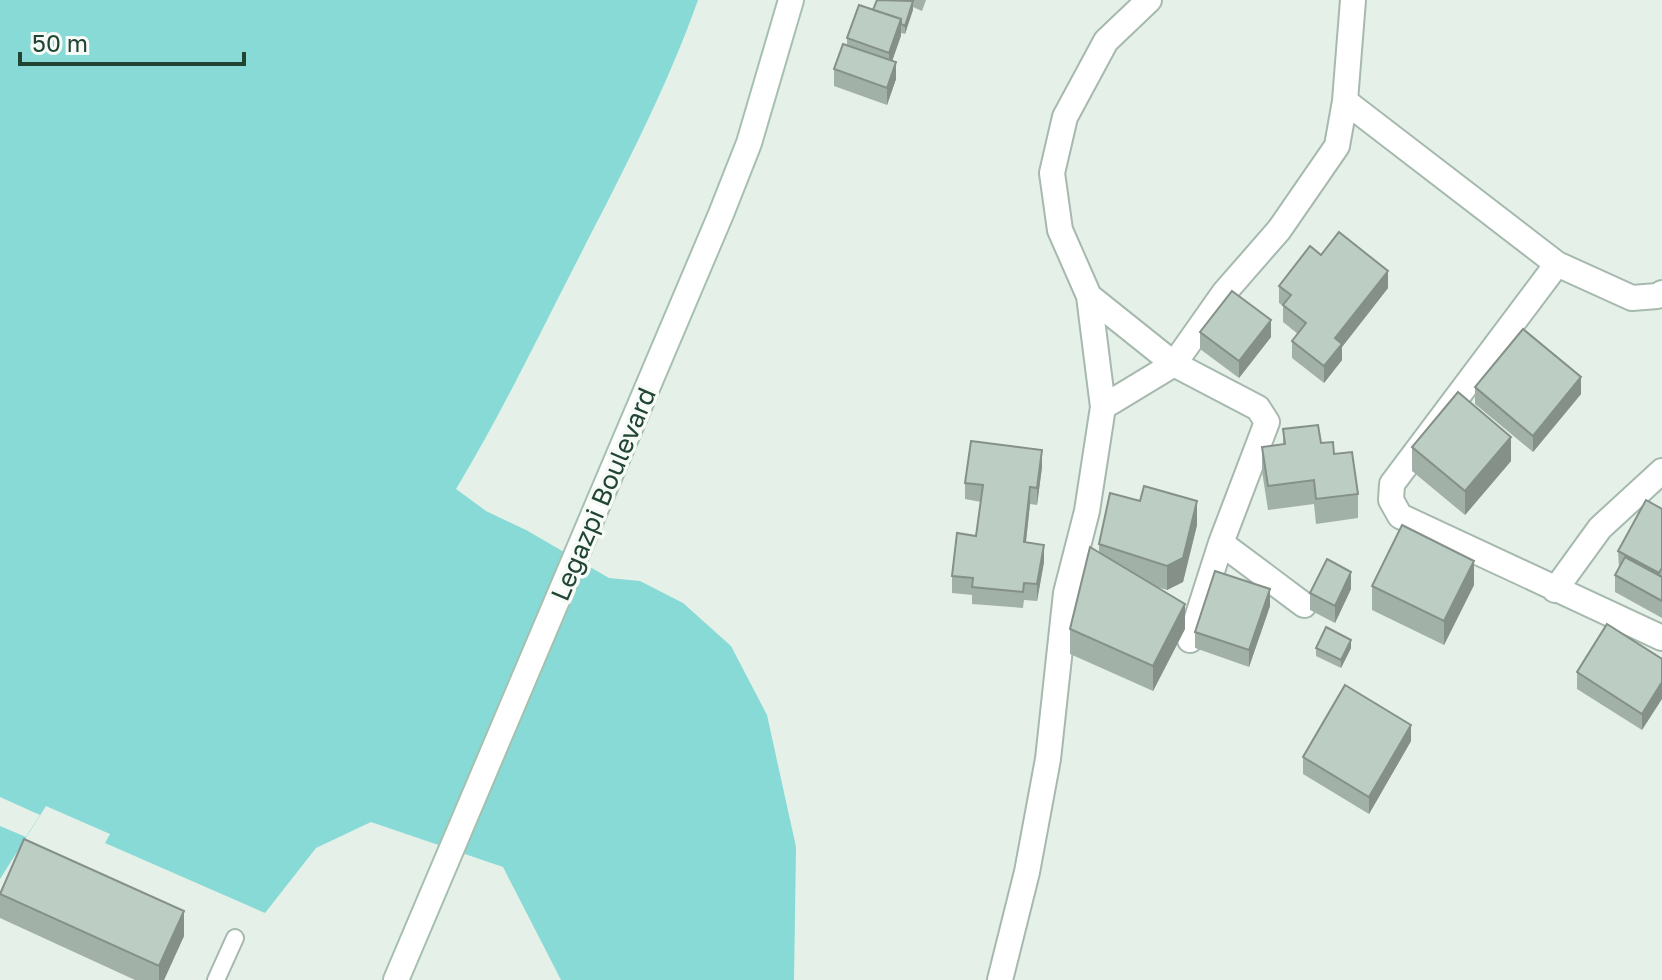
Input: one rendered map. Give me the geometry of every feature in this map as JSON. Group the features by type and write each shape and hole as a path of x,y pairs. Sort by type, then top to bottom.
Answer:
{"street":[{"name":"Legazpi Boulevard","path":"396,980 749,143 791,0"},
{"path":"1000,980 1027,872 1048,759 1066,593 1087,511 1103,407 1089,296 1060,230 1052,173 1065,117 1106,41 1149,0"},
{"path":"1103,407 1174,364 1224,293 1279,230 1337,146 1345,101 1353,0"},
{"path":"1345,101 1557,264 1632,298 1662,293"},
{"path":"1557,264 1392,484 1391,500 1400,516 1662,638"},
{"path":"1089,296 1174,364 1258,408 1267,422 1221,543 1190,640"},
{"path":"1555,590 1600,528 1662,471"},
{"path":"1221,543 1304,605"}],"lane":[{"path":"216,980 235,938"}],"water":[{"path":"0,0 698,0 671,69 624,170 456,489 486,511 526,530 609,578 640,581 683,603 731,646 767,715 796,847 794,980 561,980 503,867 371,822 316,848 265,913 105,843 110,834 46,806 0,879"}],"pier":[{"path":"0,797 40,815 26,837 0,826"}],"building":[{"path":"877,0 913,1 905,26 901,24 901,19 873,10"},
{"path":"859,5 901,19 889,53 847,38"},
{"path":"843,44 896,62 887,88 834,69"},
{"path":"1339,232 1388,271 1335,338 1342,344 1324,366 1292,341 1306,323 1283,305 1291,295 1279,286 1310,246 1321,255"},
{"path":"1232,291 1271,320 1239,361 1200,332"},
{"path":"1523,329 1581,377 1533,436 1475,387"},
{"path":"1458,392 1511,437 1465,491 1412,447"},
{"path":"1318,425 1321,443 1333,442 1334,454 1352,452 1358,494 1316,499 1314,480 1268,486 1262,447 1285,444 1283,429"},
{"path":"971,441 1042,450 1037,488 1030,487 1024,542 1044,545 1037,584 1024,583 1023,592 972,587 973,578 952,576 957,533 976,536 983,485 965,483"},
{"path":"1144,486 1197,501 1183,558 1167,566 1099,544 1110,493 1140,501"},
{"path":"1646,500 1662,509 1662,568 1659,573 1618,551"},
{"path":"1402,525 1474,561 1444,621 1372,586"},
{"path":"1090,547 1185,604 1153,666 1070,629"},
{"path":"1625,557 1662,577 1662,601 1615,575"},
{"path":"1327,559 1351,572 1335,606 1310,593"},
{"path":"1215,571 1270,589 1249,650 1195,632"},
{"path":"1607,624 1662,659 1662,682 1642,714 1577,672"},
{"path":"1326,627 1351,640 1341,660 1316,648"},
{"path":"1345,685 1411,725 1369,797 1303,757"},
{"path":"24,839 184,911 159,966 0,894"}]}
